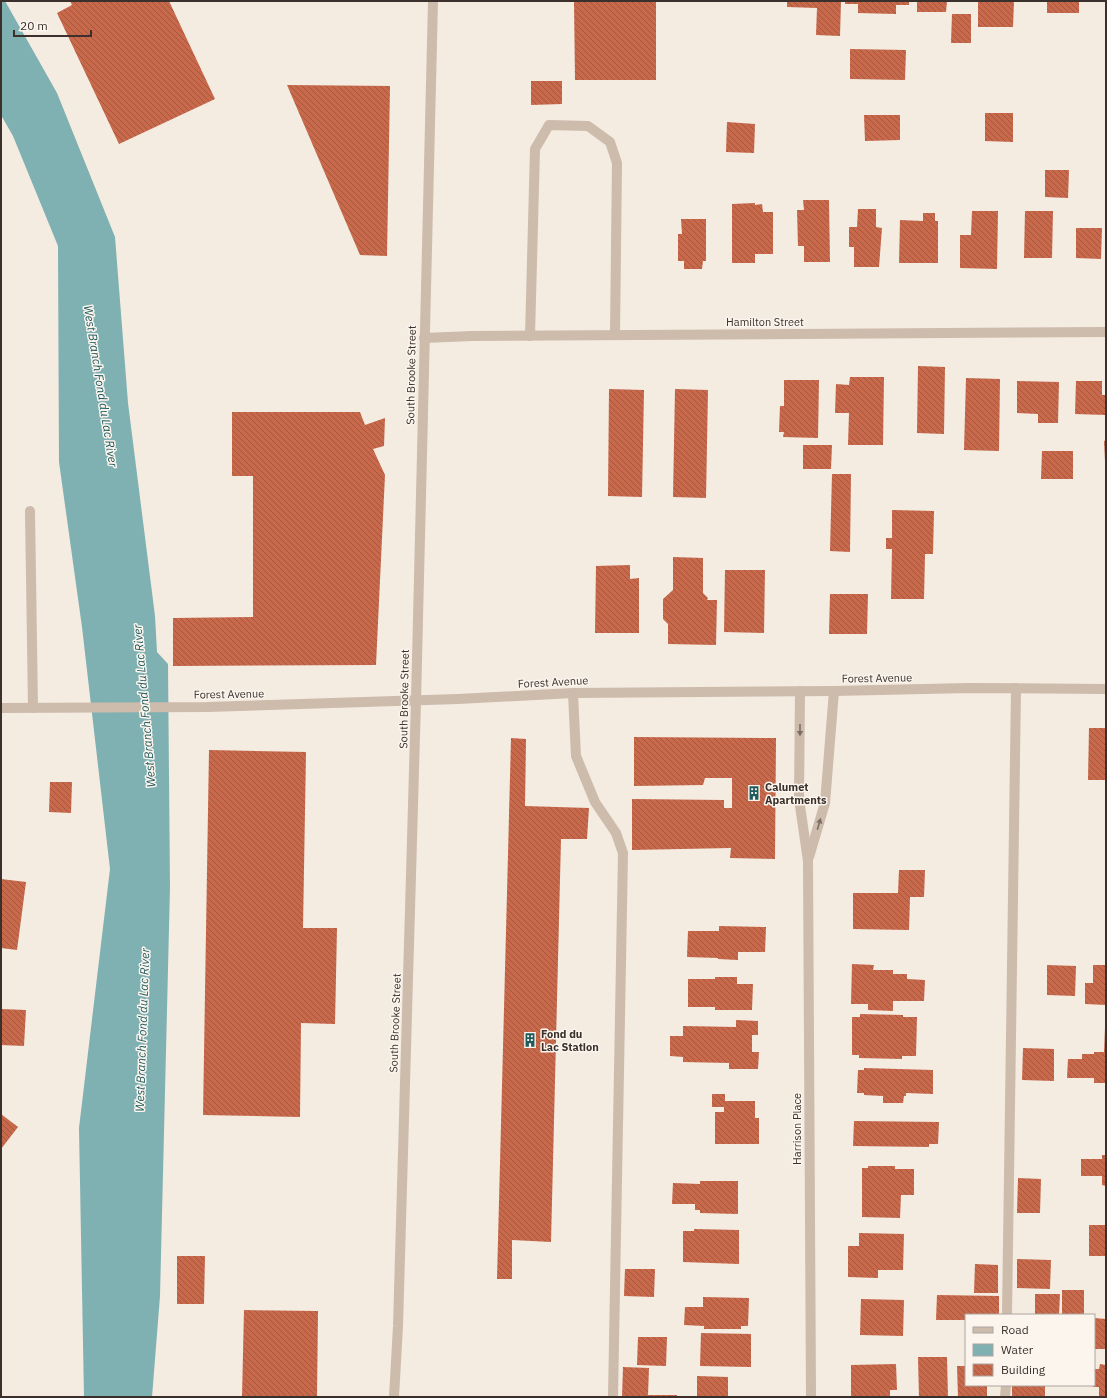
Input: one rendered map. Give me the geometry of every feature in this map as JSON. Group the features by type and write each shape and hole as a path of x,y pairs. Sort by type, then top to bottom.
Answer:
{"street":[{"name":"South Brooke Street","path":"394,1397 399,1319 433,1"},
{"path":"530,336 535,148 549,125 588,126 610,142 616,163 615,335"},
{"name":"Hamilton Street","path":"424,338 472,336 1106,332"},
{"path":"30,511 33,708"},
{"name":"Forest Avenue","path":"1,708 207,707 416,701 573,693 834,691 961,688 1106,689"},
{"path":"1007,1314 1016,688"},
{"name":"Harrison Place","path":"800,691 799,799 808,861 811,1397"},
{"name":"Harrison Place","path":"808,861 825,803 834,691"},
{"path":"573,693 576,756 595,802 616,833 623,852 612,1397"},
{"path":"1006,1386 1006,1397"}],"water":[{"name":"West Branch Fond du Lac River","path":"1,1 5,1 57,93 115,237 128,403 155,616 157,652 168,664 170,887 160,1296 152,1397 84,1397 79,1128 110,869 82,627 59,462 58,246 13,136 1,115"}],"building":[{"path":"70,1 169,1 215,99 119,144 57,13 72,5"},
{"path":"574,1 656,1 656,80 575,80"},
{"path":"787,1 841,1 840,36 816,35 817,8 787,7"},
{"path":"845,1 909,1 909,5 896,5 896,14 858,13 858,4 845,4"},
{"path":"917,1 947,1 946,12 917,12"},
{"path":"978,1 1014,1 1013,27 978,27"},
{"path":"1047,1 1079,1 1079,13 1047,13"},
{"path":"952,14 971,14 971,43 951,43"},
{"path":"850,49 906,50 905,80 850,79"},
{"path":"531,81 562,81 562,104 531,105"},
{"path":"287,85 390,86 387,256 360,255"},
{"path":"985,113 1013,113 1013,142 985,141"},
{"path":"864,115 900,115 900,140 865,141"},
{"path":"727,122 755,124 754,153 726,152"},
{"path":"1045,170 1069,170 1068,198 1045,197"},
{"path":"803,200 829,200 830,262 804,262 804,246 798,246 797,210 804,210"},
{"path":"755,203 755,205 762,204 763,212 773,212 773,254 755,254 755,263 732,263 732,204"},
{"path":"858,209 876,209 876,227 882,228 879,267 854,267 854,247 849,247 849,227 857,227"},
{"path":"972,211 998,211 997,269 960,268 960,235 971,235"},
{"path":"1025,211 1053,211 1052,258 1024,258"},
{"path":"923,213 935,213 935,221 938,221 938,263 899,263 900,220 923,221"},
{"path":"681,219 706,219 706,261 703,261 702,269 684,269 684,261 678,261 678,234 682,234"},
{"path":"1076,228 1102,228 1101,259 1076,258"},
{"path":"918,366 945,367 944,434 917,433"},
{"path":"850,377 884,377 883,445 848,445 849,413 835,413 836,384 849,385"},
{"path":"966,378 1000,379 999,451 964,450"},
{"path":"784,380 819,380 818,438 783,437 784,432 779,432 780,406 784,406"},
{"path":"1017,381 1059,382 1058,423 1038,423 1038,414 1017,413"},
{"path":"1076,381 1102,381 1102,395 1106,395 1106,415 1075,414"},
{"path":"609,389 644,390 642,497 608,496"},
{"path":"675,389 708,390 706,498 673,497"},
{"path":"232,412 360,412 365,425 385,418 384,446 373,449 385,475 376,665 173,666 173,618 253,617 253,476 232,476"},
{"path":"1106,440 1106,461 1105,461 1104,441"},
{"path":"803,445 832,445 831,469 803,469"},
{"path":"1042,451 1073,451 1073,479 1041,479"},
{"path":"832,474 851,474 850,552 830,551"},
{"path":"892,510 934,511 933,554 925,554 924,599 891,599 892,549 886,549 886,538 892,538"},
{"path":"673,557 703,558 703,593 708,598 707,600 717,600 716,645 668,644 668,624 663,619 663,599 673,590"},
{"path":"630,565 630,579 639,578 639,633 595,633 596,566"},
{"path":"725,570 765,570 764,633 724,632"},
{"path":"830,594 868,594 867,634 829,634"},
{"path":"1089,728 1106,728 1106,780 1088,780"},
{"name":"Calumet Apartments","path":"634,737 776,738 775,859 730,858 731,848 632,850 632,799 724,800 724,808 732,808 732,778 705,778 703,785 634,786"},
{"name":"Fond du Lac Station","path":"511,738 526,739 525,806 589,808 587,839 561,839 551,1242 512,1240 512,1279 497,1279"},
{"path":"209,750 306,752 303,928 337,928 335,1024 301,1023 300,1117 203,1115"},
{"path":"50,782 72,782 71,813 49,812"},
{"path":"899,870 925,870 924,897 910,897 909,930 853,929 853,893 898,893"},
{"path":"1,879 26,882 17,950 1,948"},
{"path":"719,926 766,927 765,952 738,952 738,960 687,957 688,931 719,931"},
{"path":"852,964 874,965 873,970 893,970 893,974 907,974 907,979 925,980 924,1001 893,1001 893,1011 868,1010 868,1004 851,1004"},
{"path":"1047,965 1076,966 1075,996 1047,995"},
{"path":"1093,965 1106,965 1106,1005 1085,1004 1085,983 1093,983"},
{"path":"715,977 737,977 737,984 753,984 752,1010 715,1010 715,1007 688,1007 688,979 715,979"},
{"path":"1,1009 26,1010 24,1046 1,1045"},
{"path":"860,1014 903,1015 903,1017 917,1017 916,1056 902,1056 902,1059 859,1058 859,1055 852,1055 852,1017 860,1017"},
{"path":"736,1020 758,1021 758,1035 752,1035 752,1052 759,1052 758,1069 729,1069 729,1063 683,1062 683,1057 670,1056 670,1036 683,1036 683,1026 736,1027"},
{"path":"1105,1027 1106,1083 1094,1083 1094,1078 1067,1078 1068,1059 1082,1059 1082,1054 1104,1052"},
{"path":"1023,1048 1054,1049 1054,1081 1022,1080"},
{"path":"864,1068 933,1070 933,1094 906,1093 903,1103 883,1103 883,1096 857,1093 858,1070 864,1070"},
{"path":"712,1094 725,1094 725,1101 755,1101 755,1118 759,1118 759,1144 715,1144 715,1112 724,1112 724,1107 712,1107"},
{"path":"1,1114 18,1127 1,1149"},
{"path":"854,1121 939,1122 938,1144 929,1144 929,1147 853,1146"},
{"path":"1102,1155 1106,1155 1106,1186 1102,1185 1102,1176 1081,1176 1081,1159 1102,1159"},
{"path":"868,1166 895,1166 895,1169 914,1169 914,1195 901,1195 900,1218 862,1217 862,1168 868,1168"},
{"path":"1018,1178 1041,1179 1040,1213 1017,1213"},
{"path":"700,1181 738,1181 738,1214 700,1213 700,1210 695,1210 695,1204 672,1204 673,1183 700,1184"},
{"path":"1089,1225 1106,1225 1106,1256 1089,1256"},
{"path":"694,1229 739,1230 739,1264 683,1262 683,1231 694,1231"},
{"path":"859,1233 904,1234 903,1270 878,1270 878,1278 848,1277 848,1246 859,1246"},
{"path":"177,1256 205,1256 204,1304 177,1304"},
{"path":"1017,1259 1051,1260 1050,1289 1017,1288"},
{"path":"975,1264 998,1265 998,1293 974,1293"},
{"path":"625,1269 655,1269 654,1297 624,1296"},
{"path":"1062,1290 1084,1290 1084,1314 1062,1314"},
{"path":"1035,1294 1060,1294 1059,1314 1035,1314"},
{"path":"937,1295 999,1296 999,1314 965,1314 965,1320 936,1320"},
{"path":"703,1297 749,1298 748,1326 741,1326 741,1329 704,1329 704,1326 684,1325 685,1307 703,1307"},
{"path":"861,1299 904,1300 903,1336 860,1335"},
{"path":"244,1310 318,1311 317,1397 242,1397"},
{"path":"1095,1318 1106,1319 1106,1349 1095,1349"},
{"path":"701,1333 751,1334 751,1367 700,1366"},
{"path":"638,1337 667,1337 666,1366 637,1365"},
{"path":"918,1357 947,1357 948,1397 919,1397"},
{"path":"896,1364 897,1390 890,1390 890,1397 851,1397 851,1365"},
{"path":"1100,1364 1106,1365 1106,1397 1099,1397 1099,1387 1093,1387 1095,1386 1095,1369 1099,1369"},
{"path":"957,1366 965,1366 965,1386 987,1386 987,1397 958,1397"},
{"path":"623,1367 649,1368 648,1395 677,1395 677,1397 622,1397"},
{"path":"697,1376 728,1377 728,1397 697,1397"},
{"path":"1012,1386 1045,1386 1045,1397 1012,1397"}],"place":[{"name":"Calumet Apartments","path":"754,793"},
{"name":"Fond du Lac Station","path":"530,1040"}]}
